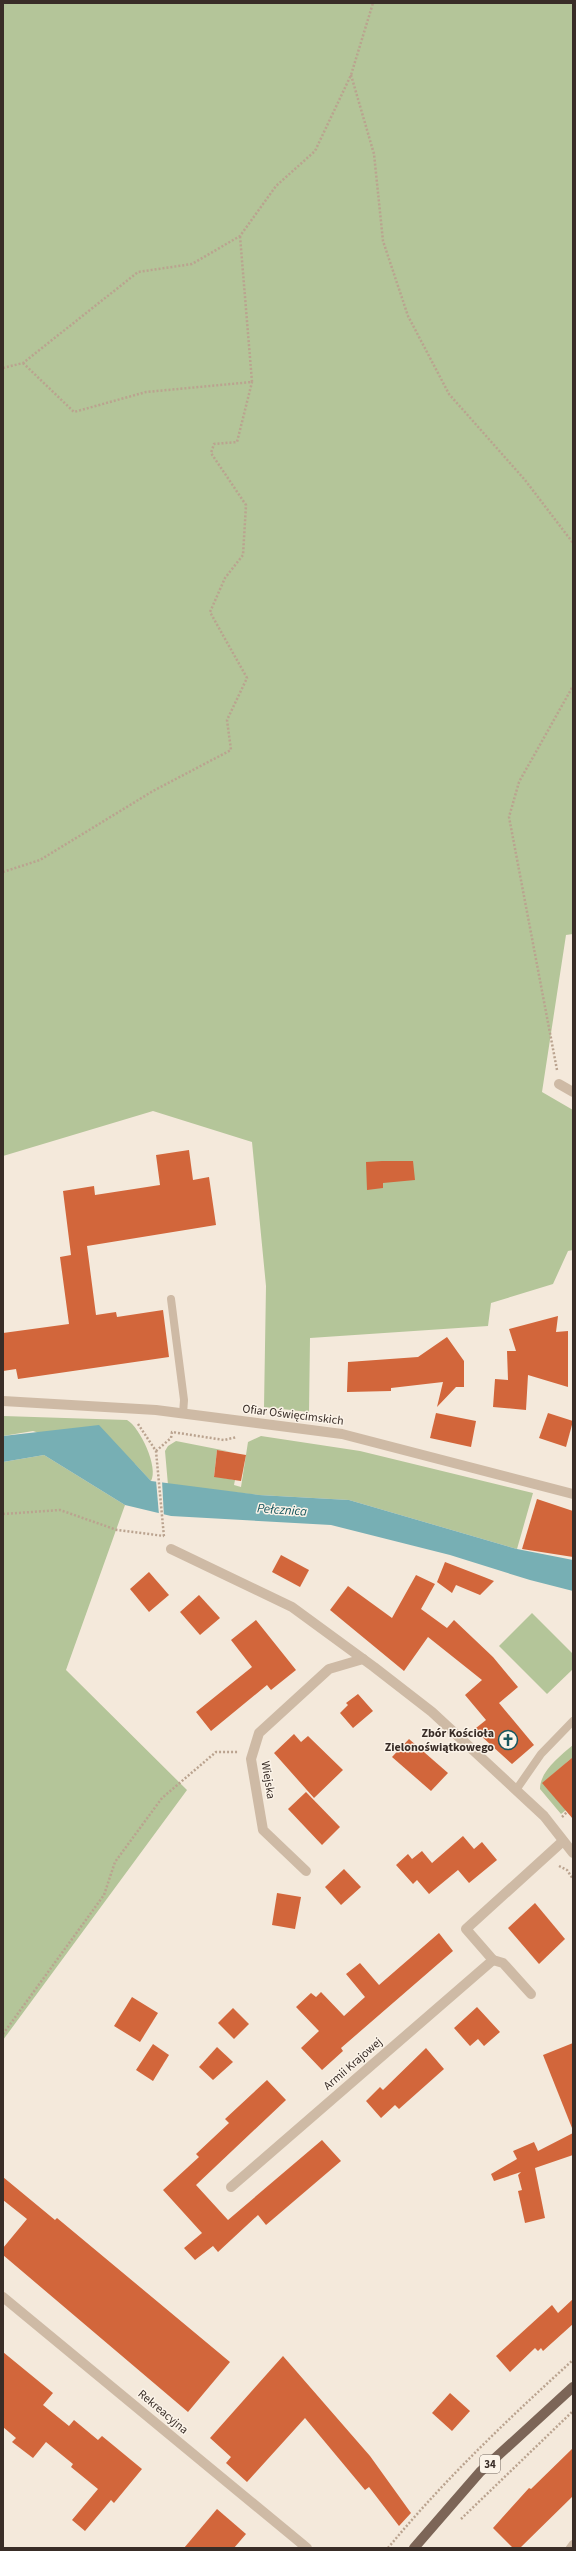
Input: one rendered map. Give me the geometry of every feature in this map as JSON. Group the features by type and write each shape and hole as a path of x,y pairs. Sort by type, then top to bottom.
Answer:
{"main road":[{"name":"34","path":"414,2548 480,2472 573,2387"}],"street":[{"path":"560,1084 573,1092"},
{"name":"Ofiar Oświęcimskich","path":"3,1401 183,1414 342,1434 573,1494"},
{"path":"171,1550 292,1607 363,1659 432,1712 544,1816 573,1854"},
{"name":"Wiejska","path":"306,1871 263,1830 251,1759 259,1733 329,1669 363,1659"},
{"path":"531,1994 503,1963 492,1960 466,1929 563,1841"},
{"name":"Armii Krajowej","path":"231,2187 492,1960"},
{"name":"Rekreacyjna","path":"3,2297 307,2548"}],"lane":[{"path":"171,1299 184,1400 183,1414"},
{"path":"516,1790 541,1754 573,1721"},
{"path":"570,2548 573,2544"}],"path":[{"path":"3,368 22,363 138,272 192,264 240,236 276,186 315,151 351,75 373,3"},
{"path":"351,75 374,154 383,241 408,316 449,394 525,480 573,543"},
{"path":"3,872 40,860 153,791 231,750 227,720 247,678 210,612 225,578 243,555 246,505 211,453 214,444 237,442 252,382 240,236"},
{"path":"22,363 74,412 146,392 252,382"},
{"path":"560,1084 509,817 519,782 573,686"},
{"path":"3,1514 60,1510 117,1530 164,1536 162,1531 156,1451 137,1421"},
{"path":"156,1451 171,1438 172,1432 224,1440 241,1436 243,1432 242,1422"},
{"path":"3,2034 104,1895 115,1862 162,1798 216,1752 253,1752"},
{"path":"388,2548 430,2498 530,2399 573,2360"},
{"path":"460,2521 480,2499 573,2411"}],"green space":[{"path":"3,3 573,3 573,934 566,935 542,1092 573,1110 573,1250 568,1251 553,1284 491,1303 488,1326 310,1338 309,1412 264,1407 266,1286 252,1142 153,1111 3,1156"},
{"path":"3,1416 127,1420 137,1431 147,1448 153,1475 151,1481 135,1464 33,1431 3,1436"},
{"path":"261,1436 360,1451 533,1493 517,1549 349,1500 259,1495 168,1485 165,1451 168,1446 176,1441 232,1452 217,1450 214,1476 235,1480 234,1485 241,1487 248,1442"},
{"path":"44,1455 125,1505 66,1670 187,1790 3,2040 3,1462"},
{"path":"532,1613 573,1654 573,1669 547,1694 499,1646"},
{"path":"573,1745 573,1757 543,1783 566,1810 561,1814 540,1789 541,1782 543,1776 552,1764"}],"water":[{"name":"Pełcznica","path":"99,1425 151,1481 259,1495 349,1500 517,1549 573,1560 573,1591 530,1580 450,1555 331,1525 171,1516 125,1505 44,1455 3,1462 3,1436"}],"pier":[{"path":"156,1480 162,1481 164,1517 159,1515"}],"building":[{"path":"189,1150 193,1180 209,1177 216,1225 87,1246 96,1315 116,1312 117,1317 163,1310 169,1357 18,1379 16,1369 3,1371 3,1333 69,1324 60,1257 71,1255 63,1191 94,1186 95,1195 160,1185 156,1155"},
{"path":"413,1161 415,1180 383,1183 383,1188 367,1190 366,1162"},
{"path":"558,1316 556,1332 568,1331 568,1387 528,1375 526,1410 493,1407 495,1379 508,1380 507,1351 516,1351 509,1329"},
{"path":"447,1337 464,1361 464,1387 456,1387 437,1407 443,1382 391,1388 391,1391 347,1392 348,1362 418,1357"},
{"path":"436,1413 476,1421 471,1447 430,1438"},
{"path":"548,1413 573,1421 566,1447 539,1438"},
{"path":"217,1450 246,1455 241,1481 214,1477"},
{"path":"537,1499 573,1511 573,1557 522,1549"},
{"path":"281,1555 309,1570 300,1587 272,1572"},
{"path":"445,1562 494,1581 480,1595 456,1585 452,1593 437,1582"},
{"path":"149,1572 169,1595 149,1612 130,1589"},
{"path":"416,1575 435,1584 421,1609 447,1628 454,1620 493,1657 518,1687 499,1703 534,1745 512,1764 480,1735 476,1728 486,1720 465,1695 482,1680 428,1637 404,1671 330,1610 348,1586 392,1618"},
{"path":"199,1595 220,1618 200,1635 180,1612"},
{"path":"256,1620 296,1670 271,1690 267,1685 211,1731 196,1712 252,1667 231,1640"},
{"path":"358,1694 373,1711 353,1728 340,1713 348,1705 346,1703"},
{"path":"294,1734 301,1742 308,1736 343,1770 314,1798 274,1753"},
{"path":"409,1739 448,1773 431,1791 392,1757"},
{"path":"573,1757 573,1819 542,1783"},
{"path":"306,1792 340,1827 322,1845 288,1809"},
{"path":"463,1836 474,1849 482,1842 497,1860 469,1883 458,1870 429,1894 417,1880 413,1884 396,1865 408,1854 412,1859 422,1851 432,1863"},
{"path":"344,1869 361,1887 341,1905 325,1887"},
{"path":"277,1893 301,1897 295,1929 272,1925"},
{"path":"535,1903 565,1939 539,1964 508,1928"},
{"path":"439,1933 453,1951 341,2048 343,2051 322,2070 301,2048 319,2031 296,2007 311,1993 316,1997 321,1992 344,2016 365,1997 346,1974 360,1963 379,1985"},
{"path":"132,1997 158,2013 140,2042 114,2026"},
{"path":"477,2007 500,2032 484,2046 478,2039 470,2046 454,2028"},
{"path":"233,2008 249,2024 234,2039 218,2023"},
{"path":"573,2043 573,2128 572,2128 543,2055"},
{"path":"153,2044 169,2055 153,2081 136,2070"},
{"path":"217,2047 233,2062 213,2080 199,2067"},
{"path":"426,2048 444,2069 399,2109 395,2105 381,2118 366,2101 380,2087 383,2090"},
{"path":"267,2080 286,2100 196,2185 228,2220 322,2140 341,2161 266,2225 258,2215 218,2252 213,2246 195,2260 184,2248 202,2233 163,2190 199,2157 196,2154 229,2123 225,2119"},
{"path":"573,2133 573,2155 535,2168 545,2218 525,2223 518,2191 522,2190 518,2175 521,2172 494,2181 491,2174 517,2159 513,2151 534,2142 538,2151"},
{"path":"3,2177 55,2220 57,2218 230,2362 188,2412 3,2255 3,2248 27,2219 3,2200"},
{"path":"573,2299 573,2324 543,2351 541,2348 538,2351 535,2348 510,2372 496,2356 552,2305 558,2313"},
{"path":"3,2352 53,2393 43,2405 69,2426 74,2420 98,2440 102,2436 142,2469 114,2503 111,2500 85,2531 72,2520 98,2489 71,2467 73,2464 46,2442 33,2458 12,2442 16,2438 3,2427"},
{"path":"283,2356 370,2456 411,2513 399,2526 369,2487 365,2490 305,2418 247,2482 226,2463 231,2457 210,2438"},
{"path":"450,2393 470,2411 452,2431 432,2413"},
{"path":"573,2448 573,2496 520,2548 513,2548 493,2528 529,2488 531,2489"},
{"path":"217,2509 246,2534 234,2548 184,2548"}],"place":[{"name":"Zbór Kościoła Zielonoświątkowego","path":"508,1740"}]}
